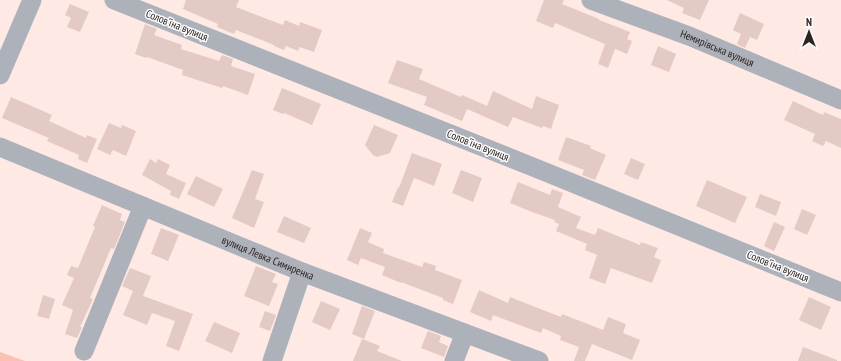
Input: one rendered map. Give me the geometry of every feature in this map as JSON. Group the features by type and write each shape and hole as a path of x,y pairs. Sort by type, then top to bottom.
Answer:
{"street":[{"path":"0,75 32,0"},
{"name":"Соловʼїна вулиця","path":"114,0 526,164 841,292"},
{"name":"Немирівська вулиця","path":"591,0 689,36 841,100"},
{"name":"вулиця Левка Симиренка","path":"0,147 302,272 539,361"},
{"path":"84,351 143,206"},
{"path":"272,361 302,272"},
{"path":"454,361 465,333"}],"shaded area":[{"path":"0,352 25,361 0,361"}],"building":[{"path":"186,0 239,0 236,7 283,25 285,20 299,26 300,22 322,30 314,52 300,47 298,51 286,46 284,50 236,30 234,34 217,27 218,24 183,9"},
{"path":"544,0 564,0 562,4 630,32 627,39 632,41 627,54 615,49 608,68 598,64 605,44 555,23 553,28 536,21"},
{"path":"667,0 709,0 700,20 682,13 684,8"},
{"path":"70,4 89,12 80,32 67,27 71,18 65,15"},
{"path":"740,13 764,24 757,40 750,37 745,48 737,44 741,34 733,30"},
{"path":"145,24 157,29 154,35 182,45 181,49 219,61 222,55 233,59 231,66 255,74 248,95 223,86 222,88 182,75 183,70 135,54"},
{"path":"658,46 676,54 669,72 651,65"},
{"path":"397,60 423,69 419,79 461,97 462,95 487,106 493,91 532,109 536,96 559,105 551,129 543,126 542,128 513,117 508,127 467,109 462,121 424,105 427,97 388,83"},
{"path":"282,88 321,104 312,125 273,110"},
{"path":"11,97 52,115 49,121 86,138 87,135 97,139 87,163 78,159 79,155 47,141 49,138 2,118"},
{"path":"793,101 823,115 824,112 841,119 841,148 826,141 823,146 812,141 815,134 784,120"},
{"path":"109,123 121,128 122,125 136,131 126,156 113,150 110,155 97,149"},
{"path":"374,125 398,135 390,153 377,157 373,155 365,145"},
{"path":"566,137 591,146 590,148 606,155 595,180 582,175 584,170 558,160"},
{"path":"412,153 442,164 434,186 414,178 403,206 392,202"},
{"path":"631,158 645,164 638,180 624,174"},
{"path":"150,159 156,163 158,159 170,165 166,174 186,183 179,199 170,195 171,191 142,175"},
{"path":"252,170 264,174 255,199 264,202 254,228 232,218"},
{"path":"461,170 482,178 473,202 452,193"},
{"path":"196,176 223,189 214,207 187,194"},
{"path":"707,180 747,197 735,223 696,206"},
{"path":"518,182 550,195 552,189 563,193 558,207 581,217 576,228 595,235 598,228 640,245 641,242 658,248 654,257 661,260 652,283 611,268 605,284 589,278 597,255 585,250 587,244 556,231 559,224 554,222 555,220 510,203"},
{"path":"760,194 781,202 776,216 755,207"},
{"path":"102,205 122,214 120,220 125,222 114,249 111,248 90,298 93,299 80,327 82,327 77,338 65,334 73,310 62,305 74,278 67,275 71,266 78,268 95,227 93,226"},
{"path":"802,209 816,215 807,235 794,229"},
{"path":"284,216 311,228 304,243 277,232"},
{"path":"774,222 785,227 774,251 764,246"},
{"path":"161,228 179,235 168,261 151,254"},
{"path":"360,228 372,233 368,242 384,249 383,253 422,267 424,262 436,266 435,270 462,280 453,304 443,300 443,298 382,275 385,267 361,258 358,265 347,260"},
{"path":"256,266 276,274 272,282 278,284 269,306 244,296"},
{"path":"130,268 151,276 143,296 193,314 179,351 166,346 175,321 152,313 147,325 123,315 133,291 122,286"},
{"path":"479,290 508,303 510,297 561,317 562,314 603,330 608,317 626,324 623,333 640,340 632,360 592,344 585,361 574,361 579,347 560,340 561,336 543,328 541,333 493,315 491,321 470,312"},
{"path":"43,295 55,299 49,319 37,316"},
{"path":"809,297 831,307 821,330 799,320"},
{"path":"321,301 340,309 330,330 312,322"},
{"path":"362,306 375,311 364,339 352,334"},
{"path":"265,311 276,315 270,331 259,327"},
{"path":"214,322 240,333 232,353 205,341"},
{"path":"428,331 441,336 439,342 448,346 444,357 421,348"},
{"path":"362,339 380,346 377,351 402,361 353,361"},
{"path":"803,347 837,360 837,361 798,361"}]}
